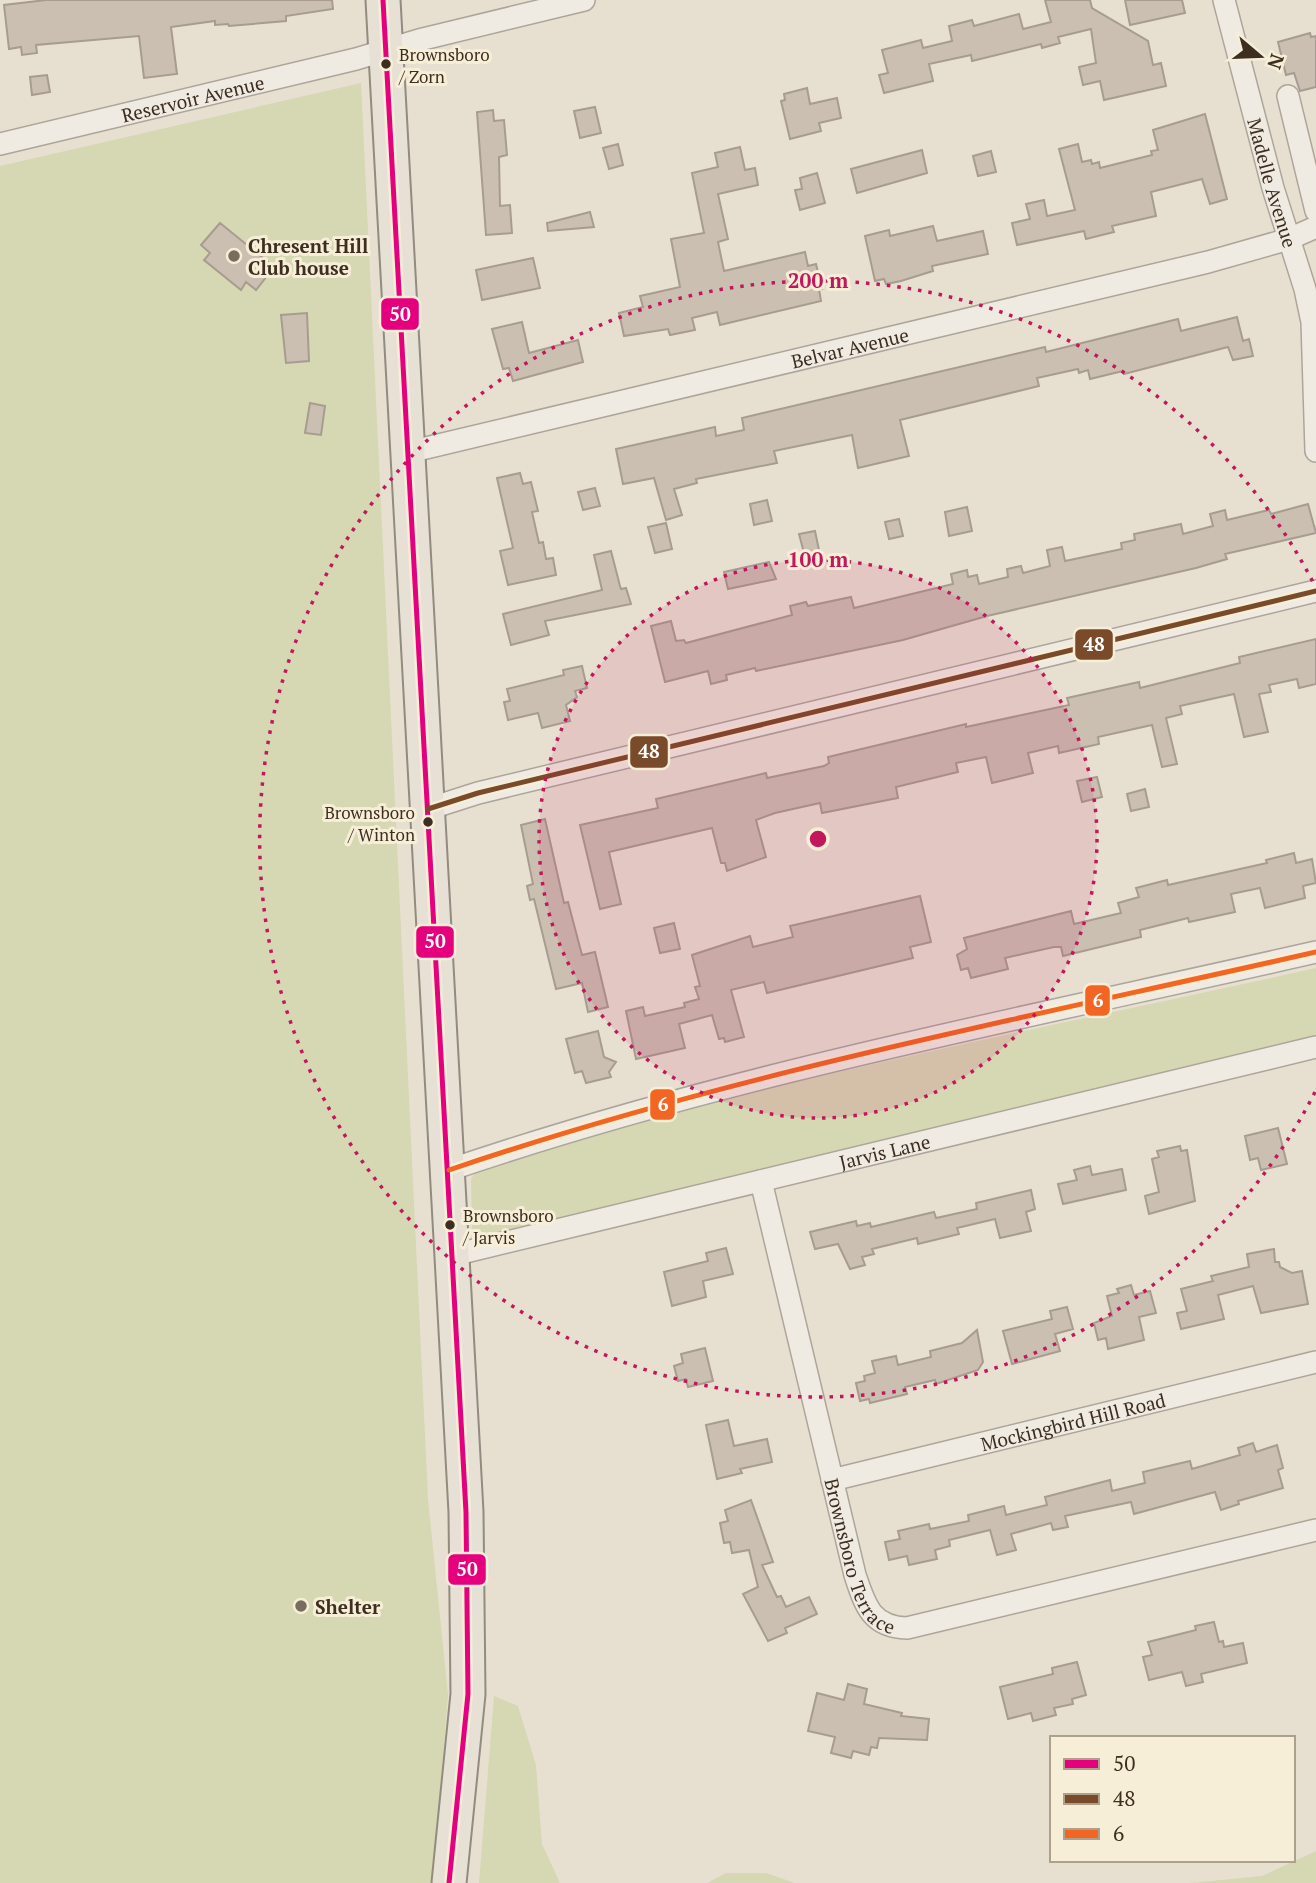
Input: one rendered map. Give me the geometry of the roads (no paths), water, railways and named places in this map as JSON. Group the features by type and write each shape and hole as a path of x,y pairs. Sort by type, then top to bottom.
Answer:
{"main road":[{"path":"383,0 466,1512 467,1694 450,1883"}],"street":[{"name":"Reservoir Avenue","path":"0,144 584,0"},
{"name":"Madelle Avenue","path":"1224,0 1273,188 1306,289 1312,322 1316,451"},
{"path":"1288,96 1316,211"},
{"name":"Belvar Avenue","path":"409,452 1195,265 1289,239 1316,227"},
{"path":"428,809 478,793 1316,591"},
{"path":"449,1170 685,1099 826,1063 1316,952"},
{"name":"Jarvis Lane","path":"453,1255 1316,1047"},
{"name":"Brownsboro Terrace","path":"761,1181 832,1480 864,1603 874,1619 897,1628 933,1622 1316,1530"},
{"name":"Mockingbird Hill Road","path":"832,1480 1316,1362"}],"place":[{"name":"Brownsboro / Zorn","path":"386,64"},
{"name":"Chresent Hill Club house","path":"234,256"},
{"name":"Brownsboro / Winton","path":"428,822"},
{"name":"Brownsboro / Jarvis","path":"450,1225"},
{"name":"Shelter","path":"301,1606"}]}
